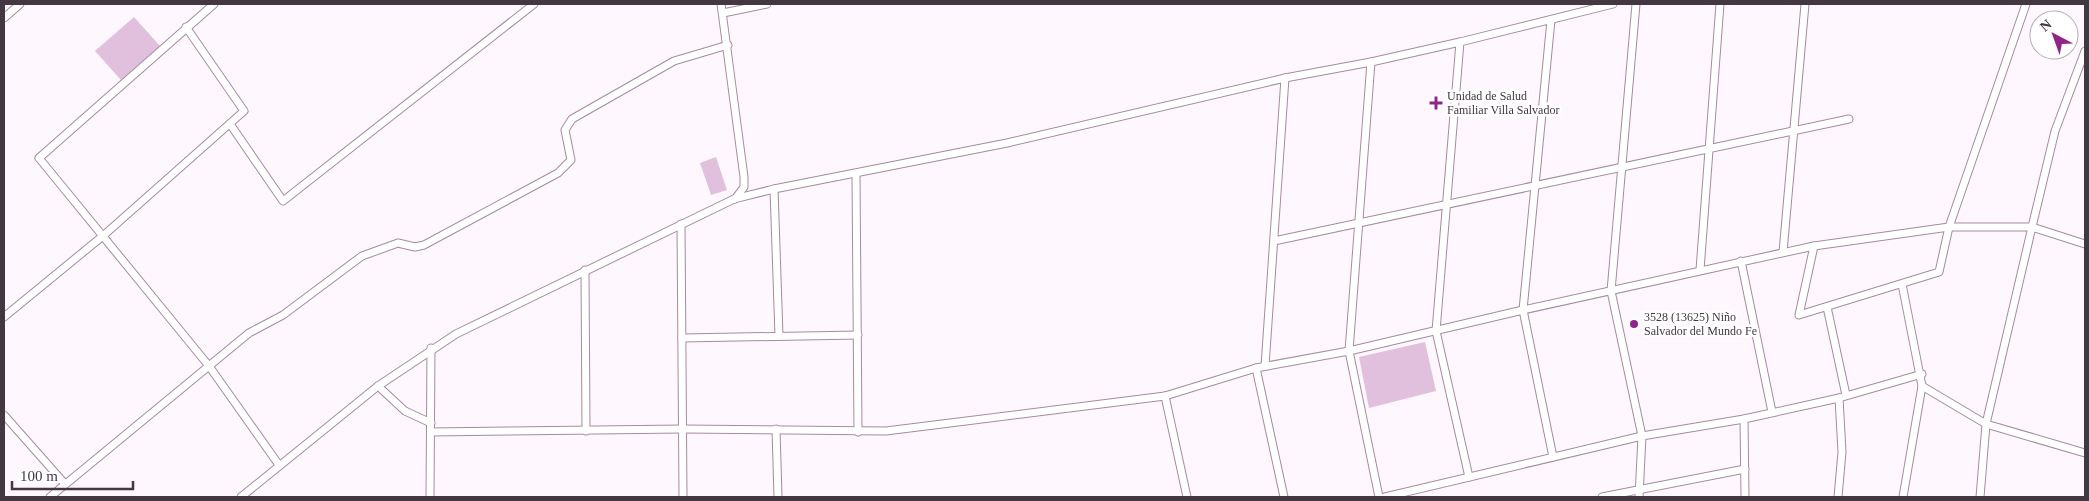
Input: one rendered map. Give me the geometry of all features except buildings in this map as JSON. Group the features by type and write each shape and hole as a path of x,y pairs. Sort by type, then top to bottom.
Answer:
{"street":[{"path":"4,18 20,4"},
{"path":"214,4 39,158 104,235 209,366 279,465"},
{"path":"230,124 283,201 534,4"},
{"path":"721,4 728,45 744,177 744,187 734,200"},
{"path":"723,13 767,4"},
{"path":"241,497 378,386 431,348 585,270 734,200 774,189 1007,143 1285,78 1371,62 1613,4"},
{"path":"1636,4 1611,291 1642,436 1640,494"},
{"path":"1700,270 1720,4"},
{"path":"1783,252 1805,4"},
{"path":"1814,246 1799,315 1939,272 1949,226 2026,4"},
{"path":"1551,20 1524,310 1554,457"},
{"path":"4,316 104,235 244,111 186,27"},
{"path":"1460,42 1436,330 1470,477"},
{"path":"50,497 252,331 283,315 362,256 398,243 415,247 424,245 558,173 571,160 565,130 572,119 674,61 728,45"},
{"path":"1980,497 1986,424 2032,227 2055,131 2085,51"},
{"path":"1371,62 1348,351 1379,497"},
{"path":"1265,366 1285,78"},
{"path":"1274,241 1849,119"},
{"path":"856,174 858,432"},
{"path":"774,189 779,336"},
{"path":"682,224 683,497"},
{"path":"431,432 776,429 858,432 970,422 1165,396 1256,368 1348,351 1700,270 1814,246 1949,226 2032,227 2085,244"},
{"path":"1740,261 1772,412"},
{"path":"585,270 586,431"},
{"path":"1902,284 1922,374 1922,386 1903,497"},
{"path":"1827,306 1843,396 1842,452 1838,497"},
{"path":"682,338 858,335"},
{"path":"430,497 431,348"},
{"path":"1256,368 1284,497"},
{"path":"1385,497 1642,436 1744,419 1843,396 1922,374"},
{"path":"378,386 405,411 431,423"},
{"path":"1922,386 1986,424 2085,452"},
{"path":"1165,396 1187,497"},
{"path":"4,415 65,484"},
{"path":"1744,419 1745,497"},
{"path":"776,429 778,497"},
{"path":"1602,497 1640,494 1745,469"}],"shaded area":[{"path":"134,17 160,46 121,80 95,51"},
{"path":"716,157 727,190 711,195 700,163"},
{"path":"1425,342 1436,391 1369,408 1359,357"}],"place":[{"name":"Unidad de Salud Familiar Villa Salvador","path":"1436,103"},
{"name":"3528 (13625) Niño Salvador del Mundo Fe","path":"1634,324"}]}
